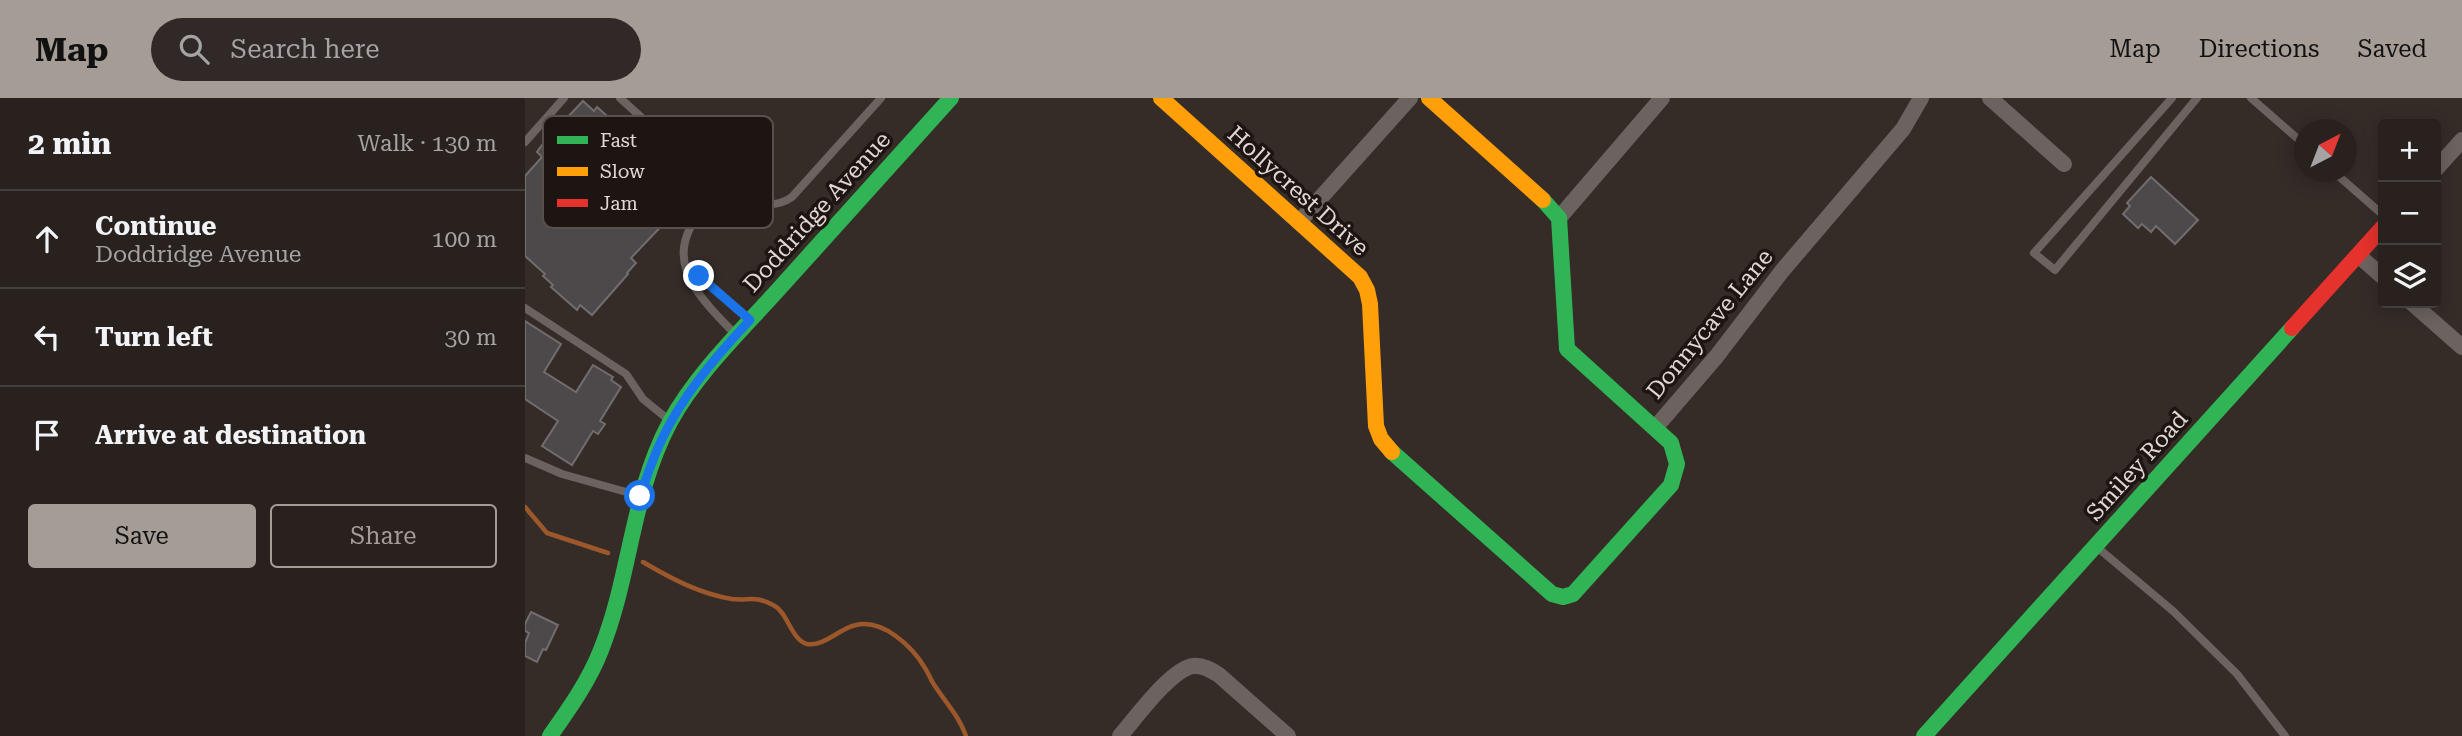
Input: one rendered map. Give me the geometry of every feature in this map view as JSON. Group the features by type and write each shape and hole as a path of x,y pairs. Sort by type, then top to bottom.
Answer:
{"street":[{"name":"Doddridge Avenue","path":"550,736 575,701 601,650 615,604 640,496 653,459 671,422 698,380 736,335 951,98"},
{"name":"Hollycrest Drive","path":"1161,98 1350,267 1367,290 1371,316 1376,426 1381,439 1388,449 1552,594"},
{"path":"1299,222 1410,98"},
{"path":"1429,98 1533,189 1559,218 1567,349 1655,428"},
{"path":"1559,218 1663,98"},
{"name":"Donnycave Lane","path":"1552,594 1563,597 1573,594 1671,485 1678,470 1678,457 1671,443 1655,428 1716,357 1781,271 1903,129 1921,98"},
{"path":"1990,98 2008,103 2064,164"},
{"path":"2441,163 2462,140"},
{"name":"Smiley Road","path":"1924,736 2378,233"},
{"path":"2358,255 2378,273"},
{"path":"2419,308 2462,347"},
{"path":"1120,736 1171,679 1185,668 1196,665 1207,668 1234,687 1288,736"}],"lane":[{"path":"548,116 564,98"},
{"path":"620,98 640,116"},
{"path":"773,204 784,203 792,197 881,98"},
{"path":"2172,98 2034,253 2055,270 2197,98"},
{"path":"2251,98 2294,135"},
{"path":"525,142 543,122"},
{"path":"2346,182 2378,211"},
{"path":"693,228 685,243 688,271 702,298 736,335"},
{"path":"688,271 707,282 750,320"},
{"path":"525,308 626,374 643,399 671,422"},
{"path":"525,458 562,474 640,496"},
{"path":"2096,546 2173,611 2237,674 2285,736"}],"building":[{"path":"583,101 594,111 597,107 607,116 569,116"},
{"path":"543,144 543,228 660,228 631,258 636,263 592,315 580,305 577,310 551,287 553,285 543,276 545,274 525,256 525,176 542,157 537,152"},
{"path":"2151,177 2198,220 2175,244 2156,226 2151,232 2142,224 2138,228 2123,214 2130,206 2127,203"},
{"path":"525,321 561,344 544,372 576,392 593,365 613,377 611,380 621,387 600,421 605,424 598,434 593,431 572,465 542,446 558,421 525,399"},
{"path":"531,612 558,625 537,662 525,656 525,643 529,633 525,631 525,624"}],"waterway":[{"path":"525,507 547,533 608,553"},
{"path":"643,562 708,593 732,599 767,602 782,613 797,637 807,644 820,643 856,625 866,624 886,630 913,651 966,736"}],"traffic: fast":[{"path":"550,736 585,684 601,650 619,593 647,478 657,450 681,404 720,354 951,98"},
{"path":"1392,452 1552,594 1563,597 1573,594 1671,485 1677,464 1671,443 1567,349 1559,218 1543,200"},
{"path":"1924,736 2292,328"}],"traffic: slow":[{"path":"1161,98 1360,277 1370,304 1376,426 1381,439 1392,452"},
{"path":"1429,98 1543,200"}],"traffic: jam":[{"path":"2292,328 2378,233"}],"route":[{"path":"640,496 653,459 671,422 698,380 750,320 699,276"}]}
